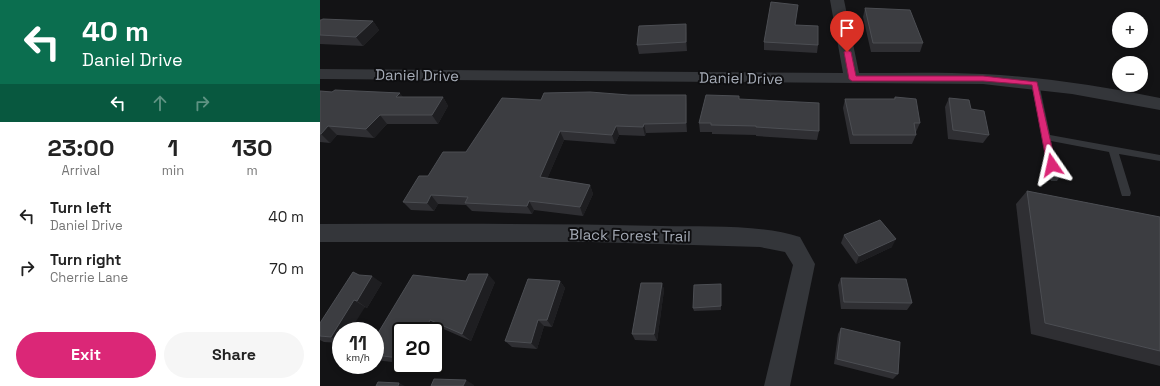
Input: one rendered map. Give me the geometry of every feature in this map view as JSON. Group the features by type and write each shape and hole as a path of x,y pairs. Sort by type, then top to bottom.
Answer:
{"street":[{"path":"837,0 852,79"},
{"name":"Daniel Drive","path":"320,74 983,79 1035,83 1131,97 1160,104"},
{"name":"Black Forest Trail","path":"320,233 591,233 760,238 792,244 804,264 777,386"}],"lane":[{"path":"1035,83 1054,178"},
{"path":"1046,137 1160,158"},
{"path":"1113,150 1126,193"}],"building":[{"path":"771,2 798,5 795,25 818,26 818,45 764,42"},
{"path":"865,8 910,10 923,43 873,43"},
{"path":"320,20 373,21 356,37 320,35"},
{"path":"686,24 686,42 637,45 639,26"},
{"path":"335,90 400,93 396,97 443,97 432,115 380,115 366,129 328,126 320,134 320,91 332,92"},
{"path":"590,92 629,95 686,95 686,123 644,124 643,127 616,126 612,135 560,131 540,177 590,185 580,207 529,201 527,206 465,203 468,197 431,195 427,203 403,202 419,176 428,176 443,152 466,152 502,98 541,100 544,93"},
{"path":"706,95 739,96 739,99 819,103 819,131 699,123"},
{"path":"895,97 916,99 920,123 914,123 916,135 853,135 845,99 895,99"},
{"path":"949,98 969,100 971,109 984,111 989,135 953,130"},
{"path":"1027,191 1160,217 1160,351 1045,323"},
{"path":"880,220 896,239 859,256 844,235"},
{"path":"353,272 359,275 372,276 357,301 354,300 340,322 332,322 331,337 320,336 320,323"},
{"path":"469,274 488,274 462,334 444,326 444,322 435,322 430,320 429,322 392,322 392,357 384,356 384,323 413,275 466,281"},
{"path":"841,278 906,279 912,303 844,302"},
{"path":"528,279 560,281 547,320 538,320 531,343 505,341"},
{"path":"641,283 662,283 654,334 632,334"},
{"path":"721,284 721,306 693,308 694,285"},
{"path":"841,328 900,342 898,374 837,359"},
{"path":"434,379 466,380 463,386 431,386"},
{"path":"378,382 399,383 398,386 376,386"}],"route":[{"path":"847,52 852,79 983,79 1035,83 1052,165"}]}
